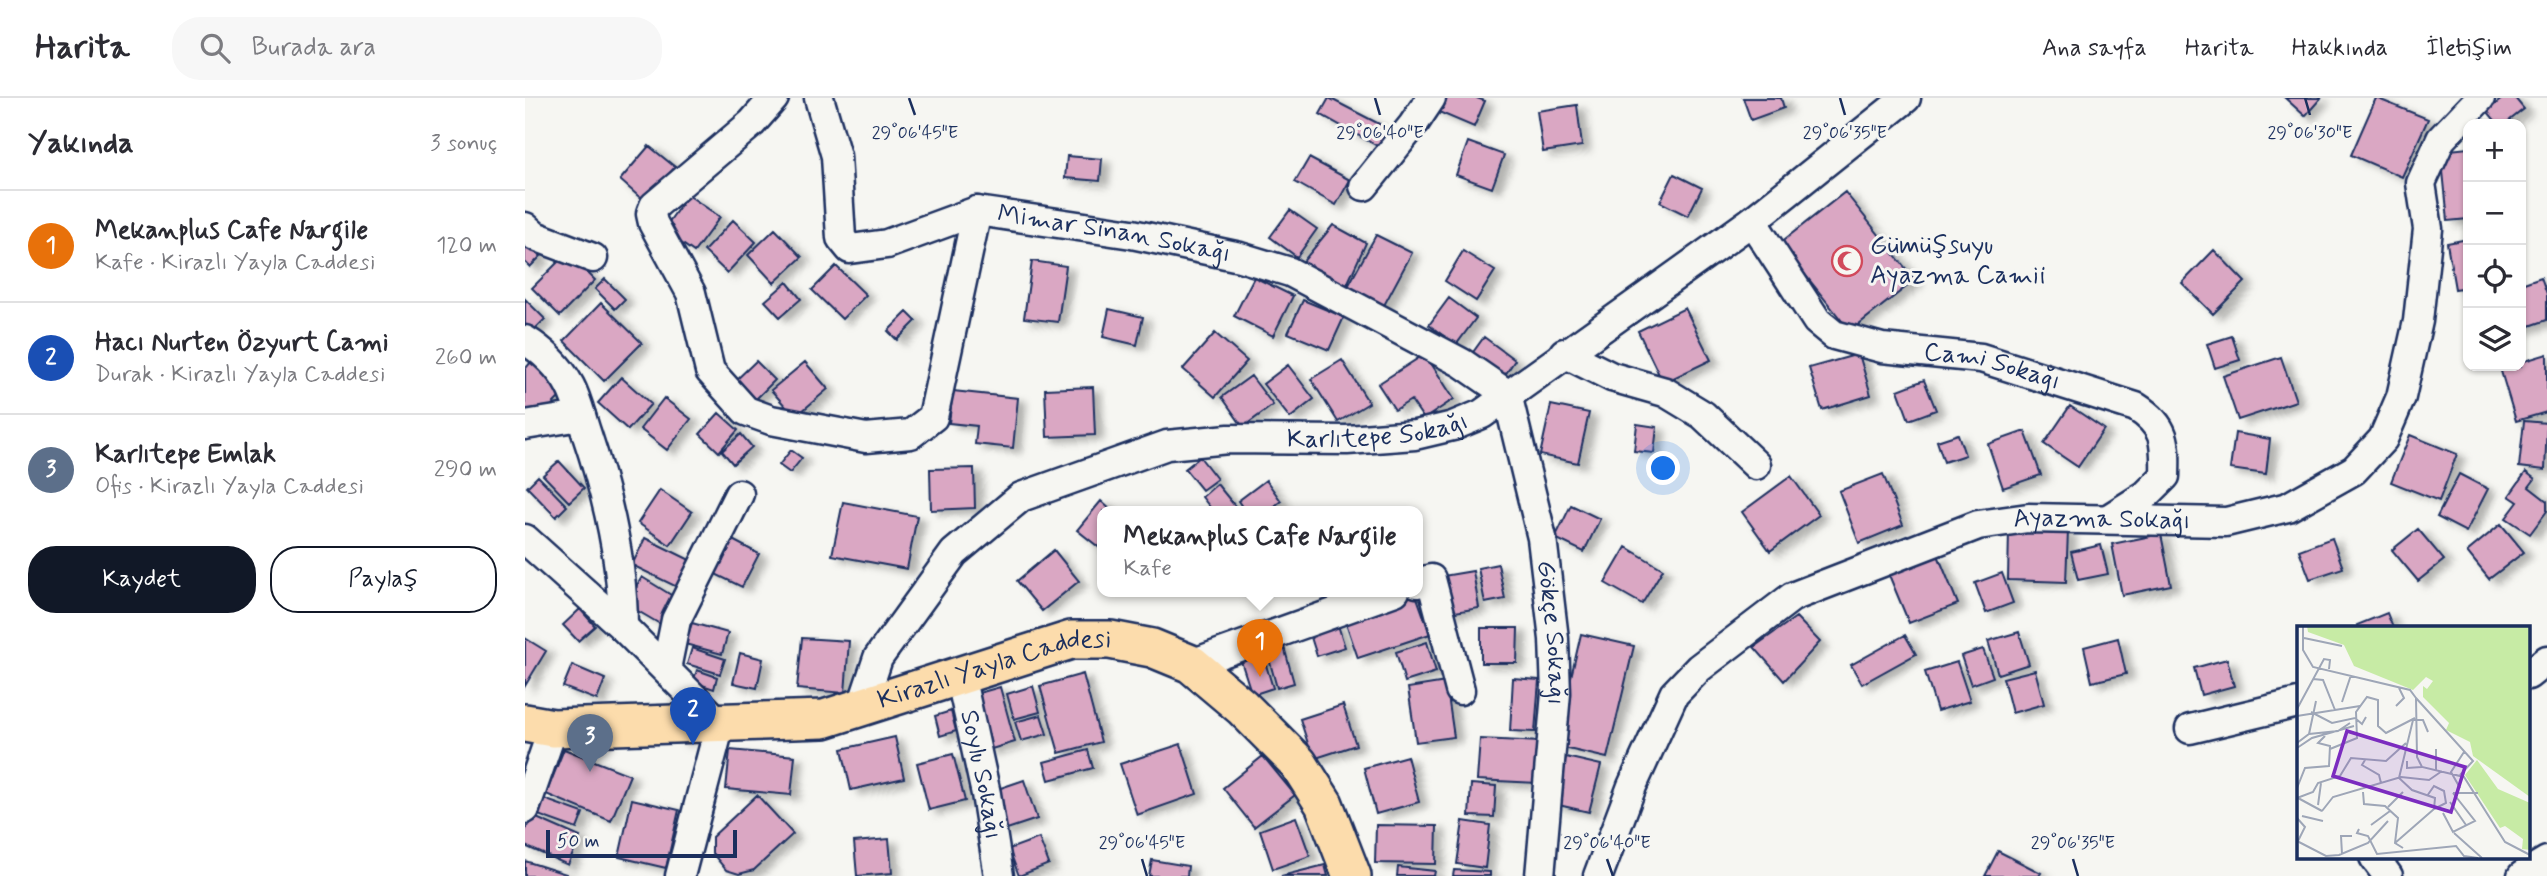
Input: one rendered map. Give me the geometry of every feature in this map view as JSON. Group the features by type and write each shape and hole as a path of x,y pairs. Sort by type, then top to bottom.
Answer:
{"main road":[{"name":"Kirazlı Yayla Caddesi","path":"539,726 720,724 824,719 1071,640 1109,640 1151,648 1191,664 1242,707 1298,763 1324,803 1352,876"}],"street":[{"path":"774,98 752,123 655,206 651,214 653,223 691,293 710,371 746,411 771,420 866,438 911,434 933,417 977,211"},
{"name":"Mimar Sinan Sokağı","path":"819,98 836,156 841,238 850,249 887,244 977,211 1132,234 1240,257 1290,272 1462,363 1507,394"},
{"path":"1364,186 1431,98"},
{"name":"Karlıtepe Sokağı","path":"861,709 878,658 954,553 1021,497 1167,445 1229,439 1347,440 1415,435 1453,426 1482,414 1752,221 1906,98"},
{"name":"Ayazma Sokağı","path":"1598,876 1632,786 1674,694 1699,668 1792,597 1978,525 2028,518 2226,522 2288,507 2354,470 2383,439 2401,397 2418,321 2428,229 2421,183 2441,139 2480,98"},
{"name":"Cami Sokağı","path":"1752,221 1817,321 1834,335 1882,348 1981,358 2136,407 2151,416 2162,430 2166,453 2165,476 2146,495 2108,519"},
{"path":"525,227 535,236 593,258"},
{"path":"525,340 541,350 570,385 581,416 603,484 623,595 623,627"},
{"path":"1564,353 1612,377 1665,392 1694,409 1756,465"},
{"name":"Gökçe Sokağı","path":"1507,394 1542,538 1554,639 1556,693 1540,876"},
{"path":"525,425 581,416"},
{"path":"666,669 676,620 739,494"},
{"path":"525,539 623,627 720,724 680,876"},
{"path":"1423,581 1431,579 1460,690"},
{"path":"1191,664 1378,597"},
{"path":"2529,649 2547,642"},
{"path":"2529,674 2547,660"},
{"name":"Soylu Sokağı","path":"960,675 986,794 999,876"},
{"path":"2190,729 2297,703"},
{"path":"525,809 539,726"},
{"path":"2375,858 2388,876"},
{"path":"2522,876 2547,861"}],"building":[{"path":"1329,98 1389,129 1379,147 1320,114"},
{"path":"1439,98 1477,98 1485,101 1474,127 1434,110"},
{"path":"1743,98 1781,98 1784,108 1751,120"},
{"path":"2285,98 2321,98 2305,116"},
{"path":"2376,98 2428,119 2402,177 2351,155"},
{"path":"2503,98 2515,98 2524,109 2511,119 2494,119 2487,111"},
{"path":"1577,105 1582,146 1543,152 1537,111"},
{"path":"1468,142 1504,155 1492,188 1456,175"},
{"path":"649,146 675,167 645,202 620,180"},
{"path":"2463,149 2463,220 2448,221 2441,151"},
{"path":"1067,156 1102,159 1100,181 1065,178"},
{"path":"1309,158 1350,180 1336,205 1295,182"},
{"path":"1674,174 1702,188 1688,216 1660,202"},
{"name":"Gümüşsuyu Ayazma Camii","path":"1845,192 1915,280 1850,331 1780,243"},
{"path":"688,195 720,217 694,252 663,230"},
{"path":"1290,210 1317,229 1297,257 1270,237"},
{"path":"733,220 756,242 727,273 704,251"},
{"path":"1333,225 1366,243 1345,289 1301,264"},
{"path":"775,229 802,257 774,283 748,255"},
{"path":"1376,235 1412,253 1381,311 1345,292"},
{"path":"525,240 541,256 530,267 525,262"},
{"path":"2463,240 2463,288 2455,289 2447,243"},
{"path":"2214,250 2245,282 2213,314 2182,283"},
{"path":"1463,251 1495,271 1476,301 1445,281"},
{"path":"567,253 595,280 560,316 532,288"},
{"path":"1032,261 1066,266 1058,322 1024,318"},
{"path":"836,266 866,295 842,319 812,290"},
{"path":"1254,277 1293,296 1273,336 1234,316"},
{"path":"2541,277 2547,294 2547,320 2526,327 2526,308 2526,282"},
{"path":"605,279 625,299 615,309 595,289"},
{"path":"787,282 801,299 780,317 765,301"},
{"path":"1449,298 1476,318 1456,345 1429,325"},
{"path":"525,299 545,319 528,336 525,333"},
{"path":"1303,300 1344,317 1329,350 1288,333"},
{"path":"601,303 642,343 604,381 564,341"},
{"path":"1685,308 1711,360 1663,383 1638,331"},
{"path":"1109,309 1143,317 1137,345 1103,337"},
{"path":"907,312 916,321 897,340 888,331"},
{"path":"1215,333 1247,361 1215,397 1183,369"},
{"path":"2232,336 2240,360 2215,368 2207,344"},
{"path":"1484,337 1515,360 1503,378 1471,355"},
{"path":"1425,354 1454,399 1424,419 1411,400 1395,410 1378,384"},
{"path":"1859,354 1871,395 1822,410 1809,368"},
{"path":"2547,354 2547,412 2516,421 2501,371 2526,371 2526,360"},
{"path":"2281,357 2296,401 2238,420 2223,376"},
{"path":"1342,360 1369,403 1338,422 1311,379"},
{"path":"756,361 775,380 752,403 733,383"},
{"path":"531,362 563,394 535,422 525,412 525,369"},
{"path":"805,362 828,389 795,417 771,390"},
{"path":"1288,365 1314,399 1290,418 1263,384"},
{"path":"1251,376 1273,405 1243,427 1222,397"},
{"path":"621,377 651,404 628,430 598,403"},
{"path":"1924,380 1936,410 1909,420 1898,390"},
{"path":"1093,387 1095,435 1047,437 1045,389"},
{"path":"953,391 1018,398 1013,448 975,444 977,426 949,423"},
{"path":"664,398 691,419 667,450 640,429"},
{"path":"1551,405 1589,413 1578,463 1540,455"},
{"path":"2070,406 2104,429 2078,467 2044,444"},
{"path":"719,413 738,430 719,452 700,434"},
{"path":"2524,421 2547,423 2545,470 2519,467"},
{"path":"1637,424 1657,427 1654,453 1634,451"},
{"path":"2025,431 2041,475 2003,488 1988,444"},
{"path":"2235,433 2270,439 2266,474 2230,469"},
{"path":"741,434 752,447 733,464 722,451"},
{"path":"1958,434 1965,455 1944,462 1937,441"},
{"path":"2410,435 2457,454 2439,501 2391,482"},
{"path":"791,450 802,458 790,473 779,465"},
{"path":"1200,457 1217,479 1202,490 1185,469"},
{"path":"559,461 584,488 569,502 543,475"},
{"path":"974,468 975,508 931,510 930,469"},
{"path":"2526,472 2535,479 2529,487 2547,501 2547,511 2530,534 2506,518 2518,502 2509,496"},
{"path":"1883,474 1903,525 1859,543 1839,491"},
{"path":"2459,474 2488,489 2466,532 2437,517"},
{"path":"538,476 567,506 556,517 527,487"},
{"path":"1791,476 1819,515 1770,551 1742,512"},
{"path":"1266,480 1281,501 1274,506 1242,506 1238,501"},
{"path":"1217,484 1235,506 1209,506 1202,497"},
{"path":"660,490 692,512 670,545 638,523"},
{"path":"1101,501 1106,506 1097,506 1097,546 1077,530"},
{"path":"843,502 917,516 907,569 832,555"},
{"path":"1571,505 1600,519 1584,552 1555,538"},
{"path":"2501,524 2524,552 2489,579 2467,552"},
{"path":"2009,529 2068,531 2066,582 2008,580"},
{"path":"2418,529 2444,560 2418,581 2392,550"},
{"path":"2161,534 2171,585 2122,595 2112,544"},
{"path":"725,536 759,554 742,587 707,570"},
{"path":"645,538 692,561 679,588 632,565"},
{"path":"2332,538 2343,568 2310,579 2299,550"},
{"path":"2101,545 2108,574 2078,580 2071,552"},
{"path":"1626,547 1663,569 1642,604 1605,583"},
{"path":"1054,550 1079,581 1042,611 1017,581"},
{"path":"1938,555 1958,604 1909,623 1889,575"},
{"path":"1498,564 1505,599 1485,603 1478,568"},
{"path":"1473,571 1479,608 1449,613 1443,576"},
{"path":"2002,573 2013,603 1986,613 1975,583"},
{"path":"642,577 676,598 660,624 626,604"},
{"path":"1401,597 1417,597 1430,634 1358,658 1344,617"},
{"path":"580,609 595,626 578,641 563,625"},
{"path":"2387,613 2392,626 2357,626"},
{"path":"1796,617 1820,642 1784,681 1754,647"},
{"path":"1337,622 1345,647 1317,656 1309,631"},
{"path":"692,623 728,633 722,654 685,644"},
{"path":"1481,628 1518,628 1517,663 1481,663"},
{"path":"2019,632 2029,664 1998,674 1988,641"},
{"path":"1581,634 1634,646 1607,758 1555,746"},
{"path":"1905,635 1916,654 1862,684 1851,665"},
{"path":"525,638 546,651 525,686"},
{"path":"802,638 849,641 845,693 797,689"},
{"path":"2118,638 2126,674 2092,682 2084,647"},
{"path":"1427,642 1436,672 1405,682 1396,652"},
{"path":"1283,643 1294,683 1277,688 1266,648"},
{"path":"692,648 725,659 720,674 687,664"},
{"path":"1983,649 1993,677 1971,685 1961,656"},
{"path":"740,653 763,659 757,688 733,683"},
{"path":"1263,655 1273,688 1252,695 1241,661"},
{"path":"2227,659 2234,686 2201,695 2194,668"},
{"path":"1957,662 1970,701 1937,711 1925,672"},
{"path":"572,665 605,679 597,700 563,687"},
{"path":"697,670 717,677 714,689 693,682"},
{"path":"2035,670 2044,704 2012,713 2003,678"},
{"path":"1083,674 1101,742 1059,753 1040,686"},
{"path":"1513,678 1539,680 1535,732 1510,731"},
{"path":"1446,682 1454,737 1416,742 1408,688"},
{"path":"1033,686 1040,712 1014,719 1007,694"},
{"path":"1000,687 1015,742 988,750 972,695"},
{"path":"1343,705 1356,745 1313,759 1300,719"},
{"path":"951,711 956,731 940,736 935,716"},
{"path":"1041,715 1047,734 1021,741 1015,722"},
{"path":"895,737 904,778 851,790 842,749"},
{"path":"1480,739 1541,742 1538,783 1477,780"},
{"path":"1181,744 1197,794 1137,815 1120,764"},
{"path":"564,749 630,775 611,821 546,794"},
{"path":"730,750 795,756 791,795 726,789"},
{"path":"1088,750 1093,768 1049,780 1044,762"},
{"path":"953,754 965,801 929,810 917,763"},
{"path":"1263,756 1295,795 1254,827 1223,788"},
{"path":"1407,756 1419,802 1376,814 1364,768"},
{"path":"1566,757 1601,765 1589,812 1554,804"},
{"path":"1024,780 1037,819 1001,831 989,792"},
{"path":"1471,784 1496,786 1494,817 1469,816"},
{"path":"757,795 793,834 754,870 739,874 726,870 712,853 712,837"},
{"path":"544,799 583,813 577,829 538,815"},
{"path":"632,799 679,810 666,868 619,857"},
{"path":"532,816 580,837 568,865 525,846 525,831"},
{"path":"1296,817 1310,856 1273,869 1260,830"},
{"path":"1463,821 1490,825 1485,868 1457,864"},
{"path":"1376,825 1437,826 1436,864 1375,863"},
{"path":"1039,838 1049,864 1019,876 1009,849"},
{"path":"889,839 892,873 857,876 854,842"},
{"path":"1998,851 2041,873 2039,876 1985,876"},
{"path":"1152,860 1188,866 1187,876 1149,876"},
{"path":"525,861 566,874 566,876 525,876"},
{"path":"1325,865 1328,876 1281,876"},
{"path":"1398,867 1435,871 1434,876 1397,876"},
{"path":"1454,870 1490,872 1490,876 1453,876"}],"place":[{"name":"Gümüşsuyu Ayazma Camii","path":"1847,261"},
{"name":"Mekanplus Cafe Nargile","path":"1260,677"},
{"name":"Hacı Nurten Özyurt Cami","path":"693,745"},
{"name":"Karlıtepe Emlak","path":"590,772"}]}
